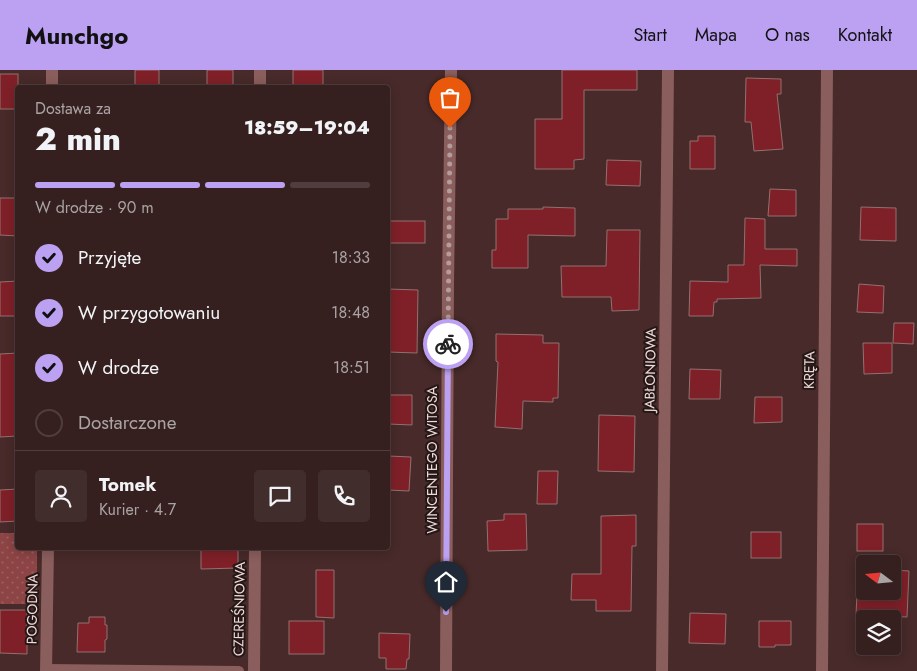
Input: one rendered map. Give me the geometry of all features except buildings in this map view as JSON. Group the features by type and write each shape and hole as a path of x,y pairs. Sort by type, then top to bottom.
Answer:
{"street":[{"path":"52,70 52,85"},
{"path":"260,70 260,85"},
{"name":"WINCENTEGO WITOSA","path":"446,671 451,70"},
{"name":"JABŁONIOWA","path":"662,671 668,70"},
{"name":"KRĘTA","path":"822,671 827,70"},
{"name":"POGODNA","path":"46,670 48,550"},
{"name":"CZEREŚNIOWA","path":"254,671 255,550"}],"lane":[{"path":"46,670 239,671"}],"shaded area":[{"path":"0,533 15,533 15,550 37,550 37,604 0,604"}],"way so far":[{"path":"448,344 450,128"}],"route":[{"path":"446,612 448,344"}]}
